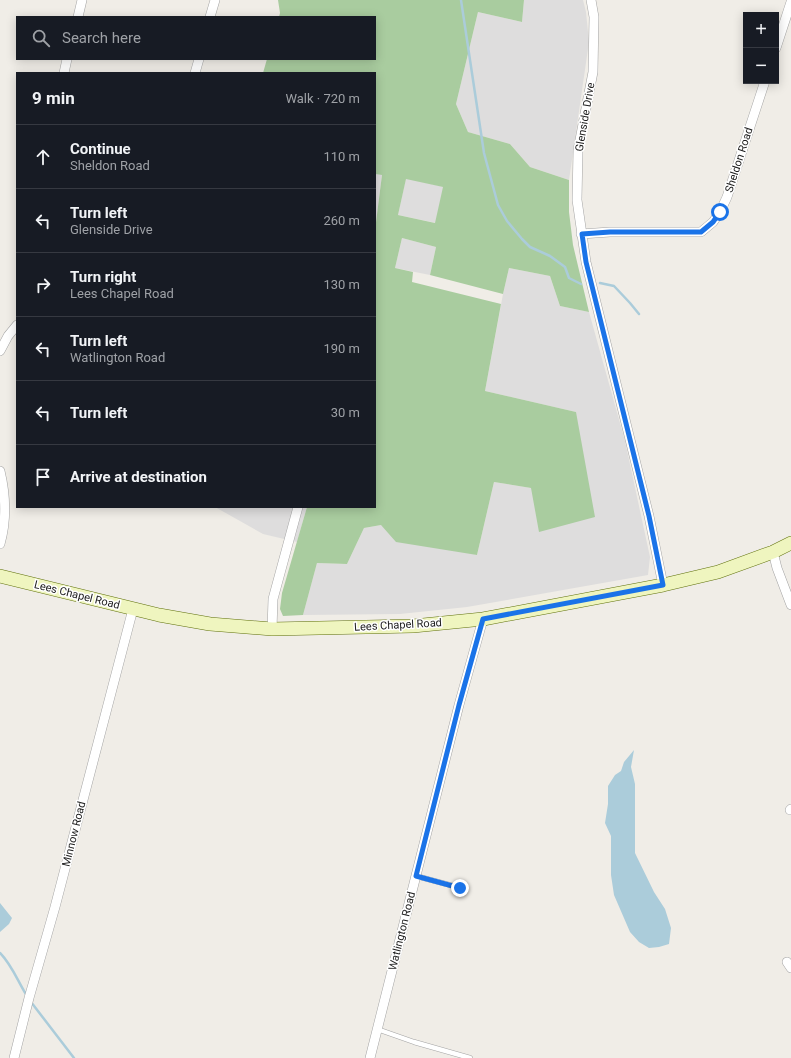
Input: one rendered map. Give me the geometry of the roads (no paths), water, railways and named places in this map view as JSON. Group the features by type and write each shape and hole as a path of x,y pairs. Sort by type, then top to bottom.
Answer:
{"main road":[{"name":"Lees Chapel Road","path":"0,576 132,609 210,624 272,629 413,626 483,619 663,585 718,572 773,552 791,543"}],"street":[{"path":"78,16 82,0"},
{"path":"210,16 215,0"},
{"name":"Glenside Drive","path":"591,0 594,17 594,72 578,150 578,200 582,234 586,262 649,516 663,585"},
{"path":"779,39 791,2"},
{"path":"64,72 67,60"},
{"path":"195,72 199,60"},
{"name":"Sheldon Road","path":"582,234 610,232 701,232 713,222 720,212 727,197 764,84"},
{"path":"0,351 8,336 16,326"},
{"path":"0,471 4,488 5,513 4,528 0,544"},
{"path":"272,629 273,599 298,508"},
{"path":"773,552 777,568 791,605"},
{"name":"Minnow Road","path":"14,1058 29,998 55,907 132,609"},
{"name":"Watlington Road","path":"370,1058 459,705 483,619"}],"lane":[{"path":"416,876 460,888"},
{"path":"377,1029 414,1042 470,1058"}],"water":[{"path":"634,750 631,767 635,784 635,853 654,892 665,909 671,928 669,944 659,947 649,948 639,942 630,932 614,895 611,875 611,836 605,823 608,804 608,786 615,775 621,771 624,762"},
{"path":"0,903 12,918 9,924 0,932"}],"waterway":[{"path":"461,0 484,153 498,205 507,221 530,247 550,256 565,267 569,278 581,284"},
{"path":"600,283 614,286 639,314"},
{"path":"0,953 11,968 27,996"},
{"path":"31,1002 74,1058"}]}
